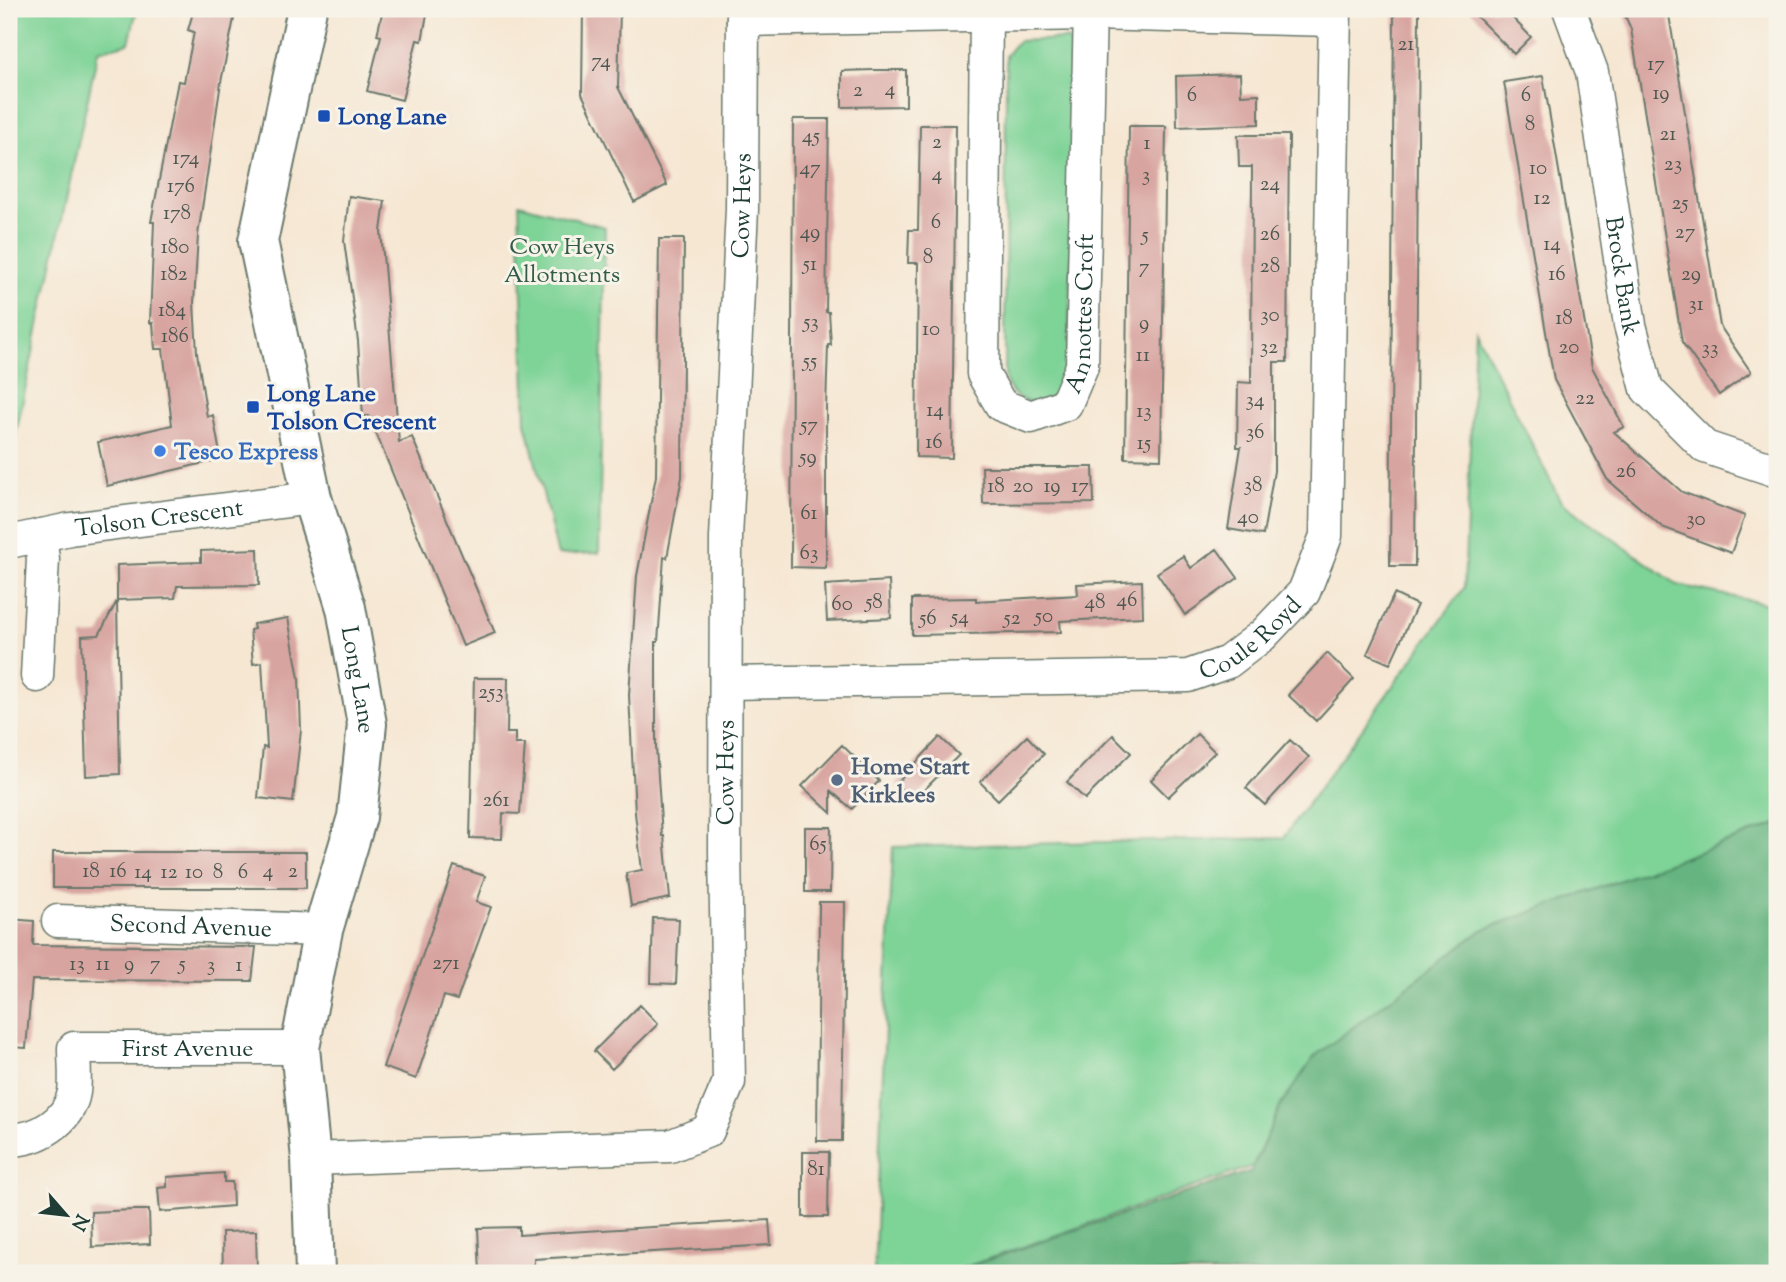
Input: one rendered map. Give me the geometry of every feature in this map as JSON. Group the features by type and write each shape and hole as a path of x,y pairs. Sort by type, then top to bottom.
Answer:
{"street":[{"name":"Long Lane","path":"307,9 257,241 312,498 346,608 367,724 357,817 323,930 300,1048 311,1159 316,1273"},
{"name":"Brock Bank","path":"1569,9 1592,72 1630,325 1647,389 1705,447 1777,471"},
{"path":"743,15 1090,11 1335,15"},
{"name":"Annottes Croft","path":"986,13 983,374 1001,405 1031,417 1066,404 1082,366 1090,11"},
{"name":"Cow Heys","path":"311,1159 670,1146 708,1131 729,1082 726,538 742,209 743,15"},
{"name":"Coule Royd","path":"726,683 1188,676 1228,662 1263,635 1304,592 1326,536 1335,15"},
{"name":"Tolson Crescent","path":"9,542 40,535 312,498"},
{"path":"37,676 54,603 40,535"},
{"name":"Second Avenue","path":"58,921 323,930"},
{"name":"First Avenue","path":"9,1140 20,1140 57,1125 74,1094 74,1048 300,1048"}],"green space":[{"path":"9,9 137,9 129,43 98,51 12,451 9,452"},
{"path":"1067,39 1077,54 1068,375 1065,386 1040,406 1017,397 1005,377 1006,55 1018,41"},
{"name":"Cow Heys Allotments","path":"519,204 605,227 599,553 558,555 526,423"},
{"path":"1475,330 1561,502 1678,585 1777,606 1777,824 1482,930 1282,1103 1253,1166 948,1273 874,1273 893,847 1283,838 1464,588"},
{"path":"1777,824 1777,1273 949,1273 1251,1171 1282,1103 1315,1056 1482,930"}],"building":[{"path":"194,9 236,9 221,82 198,235 194,303 197,353 207,417 213,415 221,459 107,486 98,442 172,425 163,349 155,349 153,323 150,323 154,222 151,222 178,81 184,82 194,32 188,30"},
{"path":"383,9 428,9 422,41 417,40 402,100 367,91 381,36 377,35"},
{"path":"583,9 620,9 618,87 667,185 634,202 582,94"},
{"path":"1394,9 1419,9 1415,566 1390,566"},
{"path":"1469,9 1504,9 1531,37 1514,54"},
{"path":"1622,9 1668,9 1720,326 1751,372 1719,395 1682,342 1631,29"},
{"path":"906,70 906,106 842,107 842,71"},
{"path":"1240,74 1241,95 1259,94 1259,124 1177,127 1176,76"},
{"path":"1543,76 1592,367 1624,427 1614,432 1682,492 1745,516 1731,553 1662,527 1607,479 1554,380 1504,82"},
{"path":"793,119 829,119 826,312 829,312 831,345 828,345 826,408 826,568 791,567"},
{"path":"920,125 956,125 952,458 916,457 918,263 908,263 909,230 918,230"},
{"path":"1129,126 1166,126 1161,459 1125,458"},
{"path":"1238,135 1289,135 1287,362 1274,362 1274,471 1263,535 1228,529 1241,447 1237,447 1238,382 1251,383 1252,167 1239,167"},
{"path":"349,196 385,201 381,231 399,442 412,437 495,633 463,646 369,416 363,416 358,341 344,241"},
{"path":"659,239 684,239 682,477 667,558 664,557 656,642 656,747 662,836 670,898 631,906 626,873 642,870 635,813 629,695 637,576 656,476"},
{"path":"982,467 1093,467 1094,503 983,504"},
{"path":"258,549 259,585 177,586 175,598 117,600 117,565 201,562 201,551"},
{"path":"1217,549 1238,578 1185,615 1157,573 1183,556 1191,568"},
{"path":"889,581 891,618 827,621 825,585"},
{"path":"1142,581 1143,617 1060,621 1061,632 912,635 912,599 976,598 976,601 1078,595 1077,584"},
{"path":"1394,594 1417,605 1390,664 1367,654"},
{"path":"117,601 120,774 86,776 82,636 99,635"},
{"path":"288,618 299,678 301,730 293,802 258,798 263,747 267,748 262,662 253,664 250,630 254,629 253,624"},
{"path":"1327,653 1354,679 1316,721 1288,695"},
{"path":"474,678 508,678 507,733 515,733 515,744 525,744 520,814 503,813 502,839 470,838"},
{"path":"1197,734 1215,752 1168,797 1151,780"},
{"path":"1113,735 1131,753 1085,799 1067,782"},
{"path":"1027,736 1044,754 998,800 980,782"},
{"path":"940,737 959,755 913,801 896,784"},
{"path":"1290,740 1309,757 1265,805 1246,788"},
{"name":"Home Start Kirklees","path":"842,745 879,781 852,809 831,791 831,813 802,786"},
{"path":"805,827 831,827 830,892 805,892"},
{"path":"53,852 306,852 306,888 53,888"},
{"path":"454,866 485,876 476,902 491,907 457,1000 444,996 416,1079 383,1067"},
{"path":"819,902 845,902 842,1141 817,1141"},
{"path":"653,918 679,919 676,984 651,983"},
{"path":"9,919 34,921 33,945 256,947 252,981 32,980 26,1048 9,1047"},
{"path":"640,1005 658,1024 612,1069 594,1051"},
{"path":"803,1152 829,1152 828,1217 803,1217"},
{"path":"224,1173 224,1182 232,1182 233,1206 160,1212 158,1188 167,1187 167,1177"},
{"path":"149,1210 150,1244 92,1247 91,1212"},
{"path":"769,1220 771,1245 534,1259 534,1273 480,1273 478,1228 519,1227 519,1235"},
{"path":"256,1231 257,1273 223,1273 222,1232"}],"place":[{"name":"Long Lane","path":"324,116"},
{"name":"Long Lane Tolson Crescent","path":"253,407"},
{"name":"Tesco Express","path":"160,451"},
{"name":"Home Start Kirklees","path":"837,780"}]}
